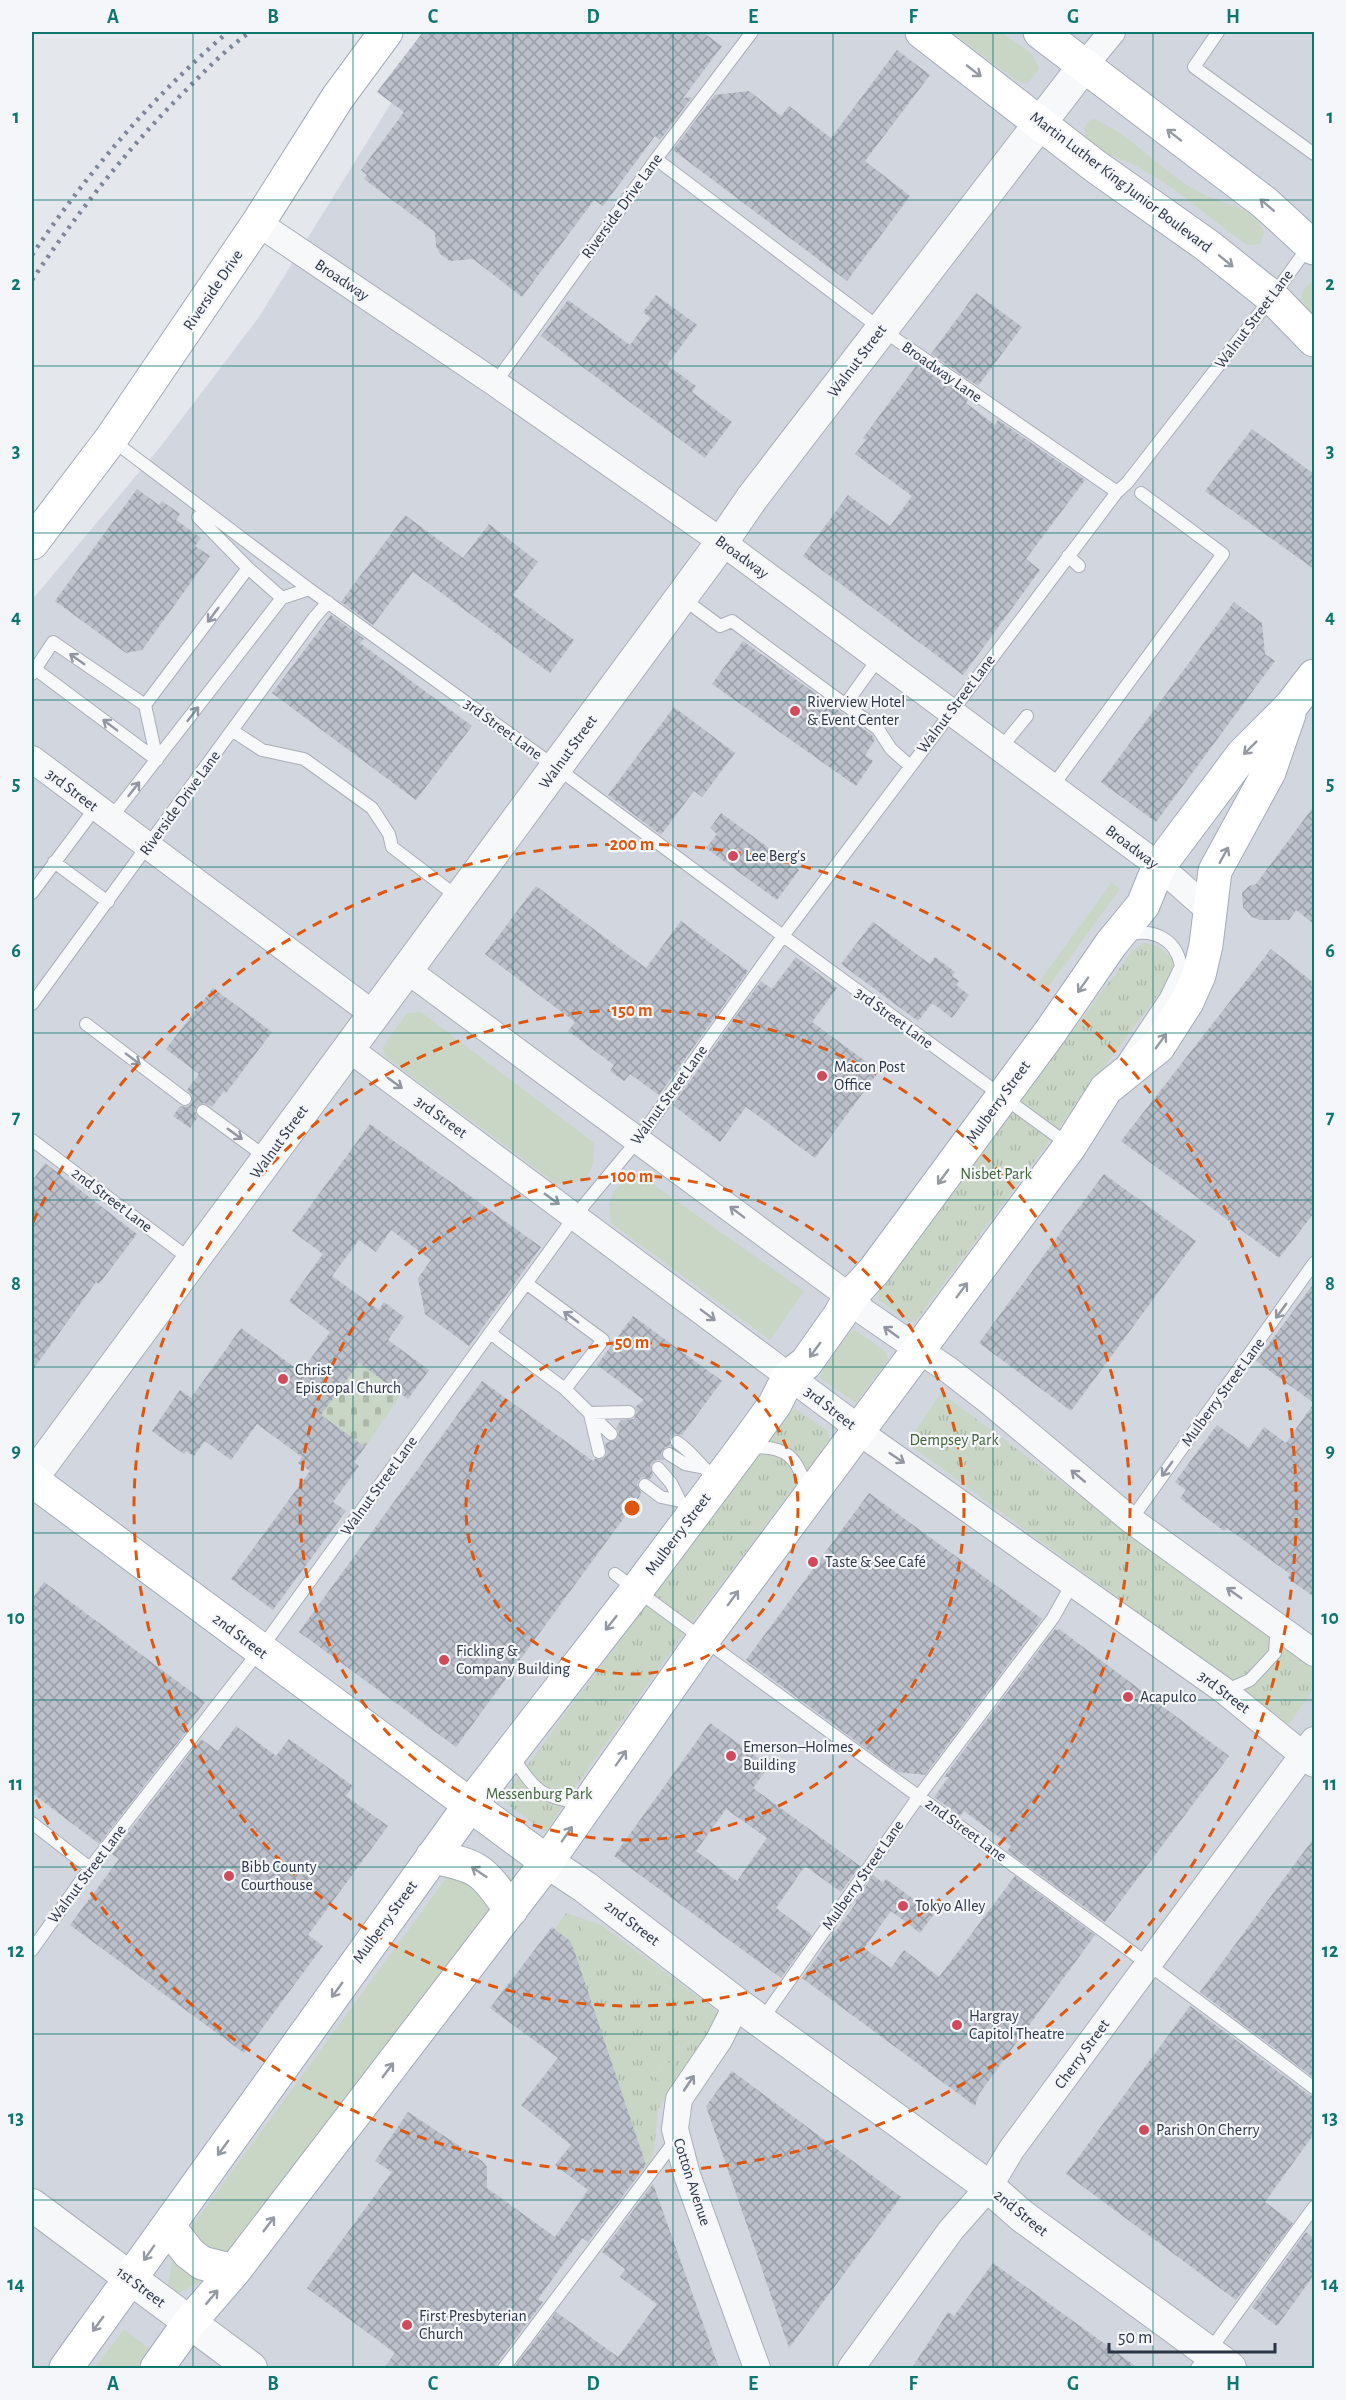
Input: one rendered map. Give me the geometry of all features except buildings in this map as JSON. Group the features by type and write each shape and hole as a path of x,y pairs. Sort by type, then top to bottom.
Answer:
{"main road":[{"name":"Riverside Drive","path":"32,543 111,439 258,223 338,97 386,32"},
{"name":"Martin Luther King Junior Boulevard","path":"922,32 1095,166 1208,246 1272,297 1314,340"},
{"path":"1040,32 1265,203 1313,243"},
{"name":"Mulberry Street","path":"66,2368 470,1804 509,1753 625,1583 687,1507 710,1474 743,1448 775,1404 789,1376 806,1363 850,1297 874,1271 1051,1031 1111,944 1143,905 1159,866 1243,754 1292,706 1314,675"},
{"name":"Mulberry Street","path":"157,2368 189,2323 234,2271 547,1862 702,1641 1070,1146 1106,1089 1158,1047 1187,1002 1199,975 1215,871 1269,772 1292,706"},
{"name":"2nd Street","path":"32,1479 547,1862"},
{"path":"432,1857 466,1863 486,1876 511,1910"},
{"path":"168,2226 189,2253 202,2263 234,2271"}],"street":[{"name":"Walnut Street","path":"32,1479 682,598 752,498 1040,122 1112,32"},
{"name":"Broadway","path":"258,223 495,383 722,542 1159,866 1210,911"},
{"name":"3rd Street","path":"32,759 373,1014"},
{"path":"407,970 850,1297 864,1312 990,1402 1131,1520 1314,1653"},
{"name":"3rd Street","path":"348,1048 845,1418 858,1431 936,1484 1310,1753"},
{"name":"Cherry Street","path":"851,2368 951,2230 989,2187 1011,2150 1148,1965 1310,1753"},
{"name":"2nd Street","path":"547,1862 585,1887 749,2013 989,2187 1022,2216 1212,2363"},
{"name":"Cotton Avenue","path":"749,2013 720,2040 679,2098 675,2119 676,2138 687,2175 757,2368"},
{"name":"1st Street","path":"32,2205 251,2368"}],"lane":[{"name":"Riverside Drive Lane","path":"495,383 656,159 752,32"},
{"path":"1218,32 1194,67 1314,154"},
{"name":"Broadway Lane","path":"656,159 881,329 1117,492"},
{"name":"Walnut Street Lane","path":"32,1950 90,1868 260,1650 575,1216 637,1141 783,936 950,712 1117,492 1127,483 1313,243"},
{"name":"3rd Street Lane","path":"111,439 309,589 557,768 1070,1146"},
{"path":"1052,788 1223,554 1141,493"},
{"path":"198,517 248,568 282,598"},
{"path":"1068,556 1079,566"},
{"path":"145,705 248,568"},
{"path":"32,893 54,862 157,760 282,598 309,589"},
{"path":"682,598 720,626 732,621 878,729 891,749 910,766"},
{"name":"Riverside Drive Lane","path":"32,1004 328,602"},
{"path":"53,642 145,705 157,760 33,671 53,642"},
{"path":"845,705 878,658"},
{"path":"1000,749 1027,716"},
{"path":"233,731 262,750 304,759 372,808 389,834 392,847 460,899"},
{"path":"54,862 108,902"},
{"path":"1106,1089 1141,1032 1166,997 1181,966 1174,946 1149,932 1128,934 1111,944"},
{"path":"86,1024 185,1099"},
{"path":"203,1111 268,1158"},
{"name":"2nd Street Lane","path":"32,1142 192,1261"},
{"name":"Mulberry Street Lane","path":"1131,1520 1314,1263"},
{"path":"526,1284 603,1340 566,1389"},
{"path":"490,1333 566,1389 611,1434"},
{"path":"590,1413 625,1416"},
{"path":"590,1413 601,1449"},
{"path":"677,1442 693,1453 710,1474"},
{"path":"743,1448 766,1446 777,1448 789,1455 803,1474 808,1497"},
{"path":"669,1454 685,1464 710,1474"},
{"path":"658,1468 687,1507"},
{"path":"647,1482 661,1497 687,1507"},
{"name":"2nd Street Lane","path":"625,1583 1196,1998 1314,2088"},
{"name":"Mulberry Street Lane","path":"749,2013 919,1796 1053,1618 1072,1584"},
{"path":"1222,1689 1250,1680 1275,1653 1276,1637 1271,1620"},
{"path":"509,1753 533,1787 549,1798 587,1806"},
{"path":"32,1823 90,1868"},
{"path":"504,2368 676,2138"},
{"path":"1212,2363 1314,2207"}],"shaded area":[{"path":"435,32 1314,32 1314,2368 32,2368 32,600 161,446 259,317"}],"green space":[{"path":"951,32 1001,32 1033,55 1039,69 1027,84 1016,80"},
{"path":"1094,119 1123,136 1190,187 1247,212 1260,224 1264,233 1260,244 1248,245 1151,174 1095,147 1085,136 1087,123"},
{"path":"1311,282 1314,282 1314,317 1302,300 1303,291"},
{"path":"1111,883 1120,889 1049,986 1047,985 1044,989 1037,985"},
{"name":"Nisbet Park","path":"1144,943 1158,946 1173,959 1173,970 1168,981 915,1322 909,1322 879,1300 878,1294 1133,950"},
{"path":"421,1012 594,1143 593,1162 588,1175 576,1182 557,1184 385,1056 383,1047 407,1013"},
{"path":"630,1177 650,1182 804,1291 770,1340 611,1223 610,1202 614,1192"},
{"path":"855,1330 885,1351 888,1359 856,1403 820,1378 823,1370 849,1333"},
{"path":"359,1363 401,1394 365,1447 313,1409"},
{"name":"Dempsey Park","path":"941,1393 1314,1669 1314,1688 1290,1723 1283,1723 1256,1699 907,1443"},
{"name":"Messenburg Park","path":"796,1409 828,1431 829,1441 687,1629 565,1801 547,1831 544,1831 505,1802 505,1795 792,1410"},
{"path":"469,1847 512,1879 208,2278 178,2293 168,2285 174,2251"},
{"path":"566,1913 601,1925 710,2006 704,2013 683,1997 685,1994 673,1990 658,1979 661,1975 652,1968 649,1971 634,1961 636,1958 626,1951 624,1954 602,1933 599,1937 586,1941 578,1923"},
{"path":"566,1913 582,1927 586,1941 599,1937 602,1932 612,1939 610,1943 624,1953 626,1950 637,1958 634,1961 649,1971 652,1968 661,1976 659,1980 672,1990 675,1986 686,1994 683,1997 704,2013 710,2006 719,2014 708,2037 658,2109 654,2150 647,2168 574,1950 570,1941 555,1929","holes":["694,2024 701,2030 661,2082 654,2076 661,2067 665,2069 673,2058 670,2055 679,2044 682,2045"]},
{"path":"694,2024 701,2029 662,2082 654,2076 662,2067 665,2069 670,2055 690,2034 688,2032"},
{"path":"124,2329 151,2350 137,2368 95,2368"}],"railway":[{"path":"32,255 53,224 122,137 173,83 228,32"},
{"path":"32,280 85,206 143,135 208,68 250,32"}],"place":[{"name":"Riverview Hotel & Event Center","path":"795,711"},
{"name":"Lee Berg's","path":"733,856"},
{"name":"Macon Post Office","path":"822,1076"},
{"name":"Christ Episcopal Church","path":"283,1379"},
{"name":"Taste & See Café","path":"813,1562"},
{"name":"Fickling & Company Building","path":"444,1660"},
{"name":"Acapulco","path":"1128,1697"},
{"name":"Emerson–Holmes Building","path":"731,1756"},
{"name":"Bibb County Courthouse","path":"229,1876"},
{"name":"Tokyo Alley","path":"903,1906"},
{"name":"Hargray Capitol Theatre","path":"957,2025"},
{"name":"Parish On Cherry","path":"1144,2130"},
{"name":"First Presbyterian Church","path":"407,2325"}]}
